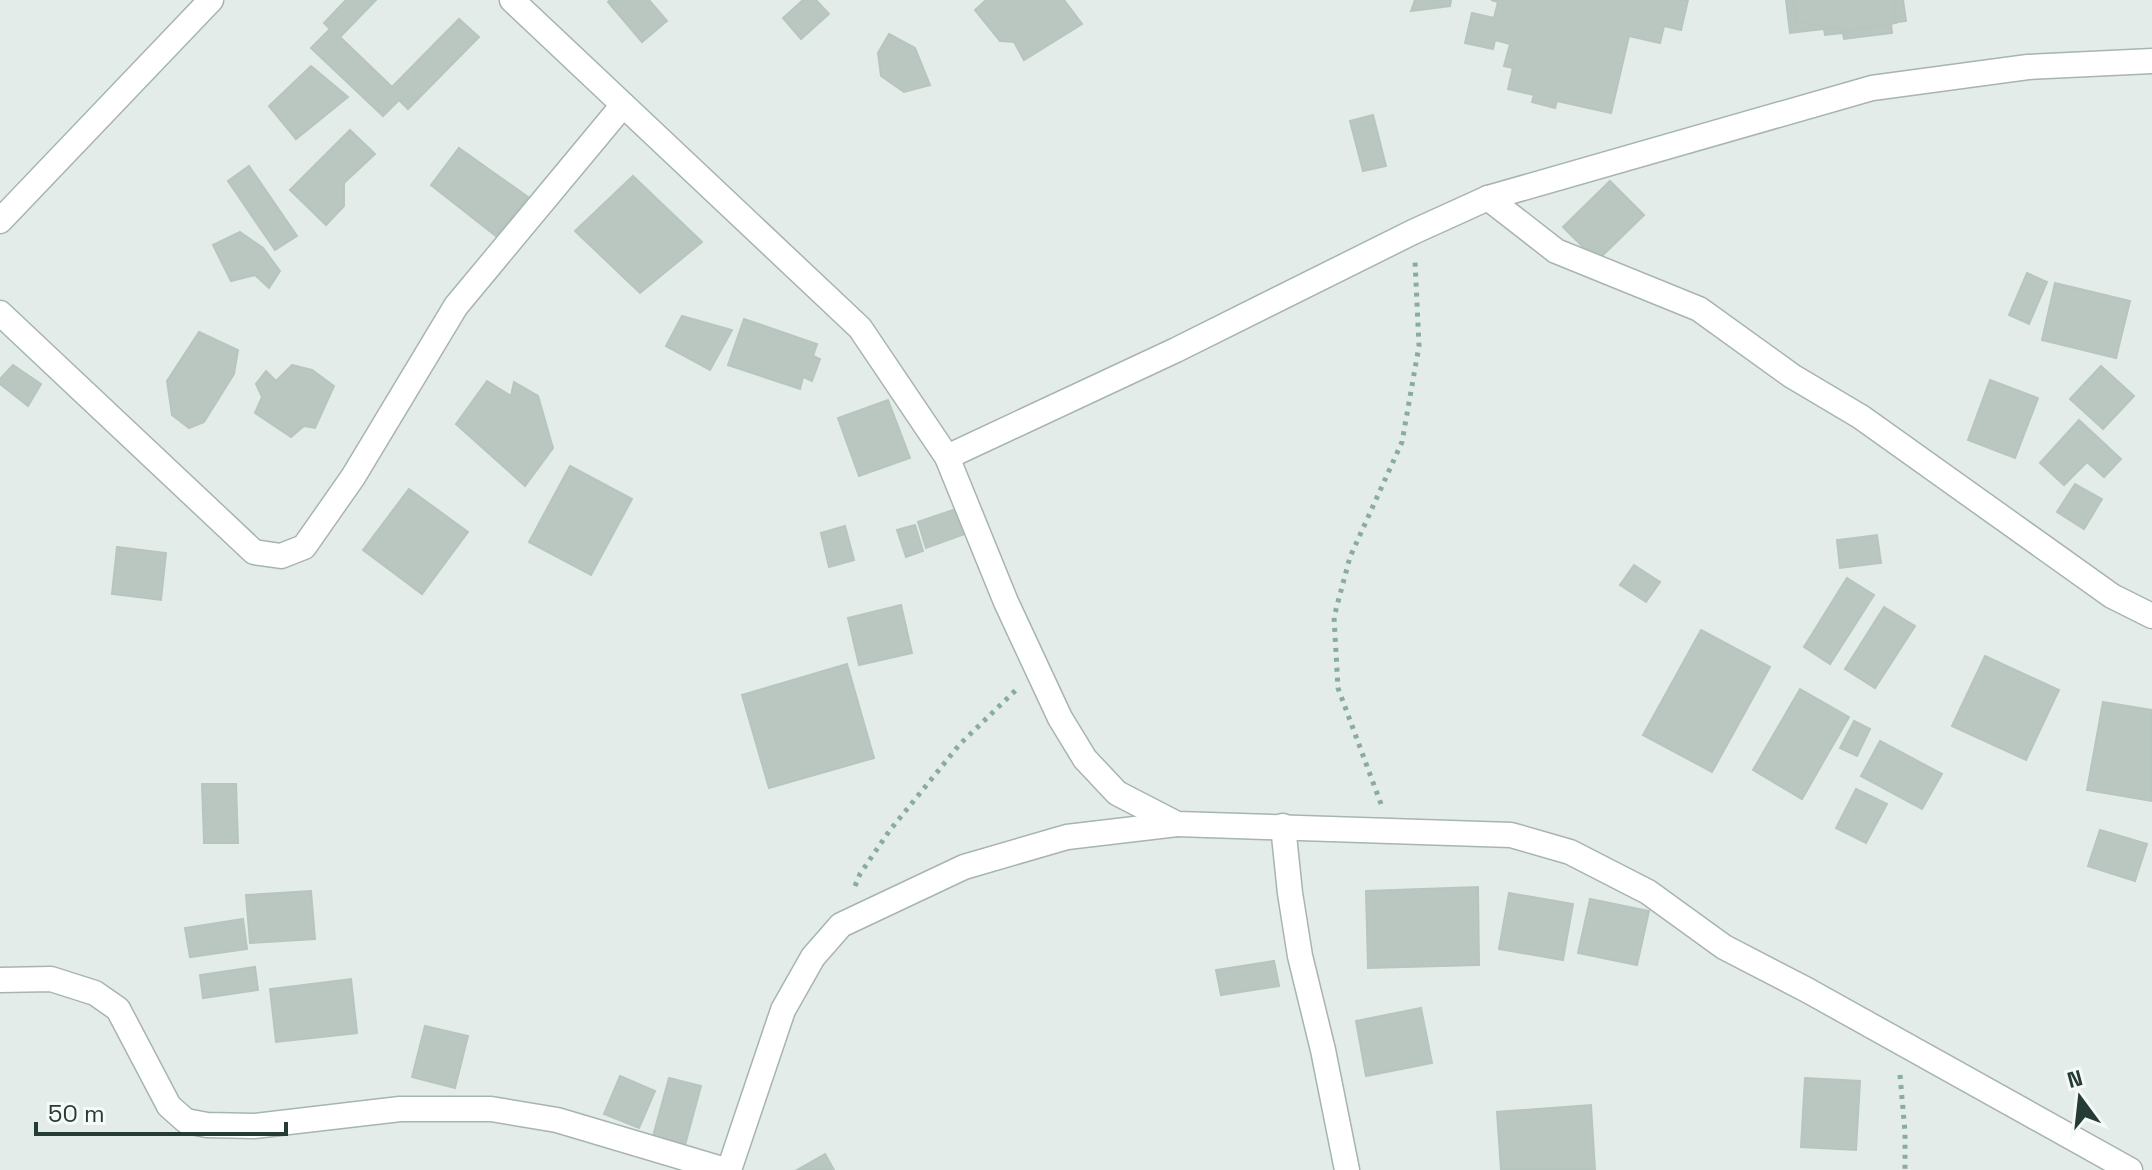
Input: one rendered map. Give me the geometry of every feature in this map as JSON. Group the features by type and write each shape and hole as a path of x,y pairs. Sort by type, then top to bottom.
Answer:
{"street":[{"path":"0,221 211,0"},
{"path":"512,0 860,328 947,457 1006,602 1060,718 1085,759 1117,793 1177,824"},
{"path":"947,457 1488,198 1872,88 2028,67 2152,61"},
{"path":"0,313 254,552 281,556 304,547 353,477 456,306 623,105"},
{"path":"1488,198 1556,251 1699,309 1792,376 1861,417 2112,596 2152,616"},
{"path":"0,980 51,979 95,993 118,1009 169,1106 186,1121 207,1125 254,1126 400,1109 491,1109 557,1120 727,1170 783,1010 813,957 841,925 964,867 1067,837 1177,824 1511,835 1570,852 1648,892 1724,947 2130,1170"},
{"path":"1283,826 1300,956 1347,1170"}],"path":[{"path":"1391,831 1338,688 1334,617 1350,557 1402,442 1419,346 1413,232"},
{"path":"841,925 860,874 890,830 960,744 1038,670"},
{"path":"1894,1038 1902,1088 1905,1170"}],"building":[{"path":"346,0 376,0 340,37 392,87 459,19 479,37 408,109 399,100 383,116 311,48 330,29 324,23"},
{"path":"649,0 667,21 642,42 608,2"},
{"path":"803,0 816,0 829,14 801,39 783,18"},
{"path":"986,0 1064,0 1082,24 1024,60 1014,42 1000,41 975,10"},
{"path":"1415,0 1451,0 1450,6 1411,11"},
{"path":"1491,0 1688,0 1681,30 1664,26 1660,43 1629,36 1611,113 1557,101 1555,108 1532,102 1534,95 1508,89 1513,68 1504,66 1510,44 1495,40 1493,49 1465,43 1472,13 1494,18 1498,2"},
{"path":"1786,0 1903,0 1906,21 1891,23 1892,33 1844,39 1843,33 1825,35 1824,29 1790,33"},
{"path":"1794,0 1893,0 1896,23 1848,31 1797,22"},
{"path":"889,34 915,48 930,85 904,92 881,76 878,53"},
{"path":"311,66 348,97 296,139 269,106"},
{"path":"1373,115 1386,166 1363,171 1350,121"},
{"path":"350,130 375,154 344,183 344,206 326,225 290,190"},
{"path":"459,148 528,197 496,236 431,185"},
{"path":"249,166 297,236 275,250 228,181"},
{"path":"633,176 702,242 640,293 575,231"},
{"path":"1610,181 1644,215 1597,261 1563,227"},
{"path":"240,232 263,248 280,271 269,288 255,275 231,281 213,245"},
{"path":"2027,273 2047,282 2029,324 2009,315"},
{"path":"2055,283 2130,301 2116,358 2042,340"},
{"path":"682,316 732,330 710,370 666,346"},
{"path":"744,319 817,344 813,356 820,359 812,381 803,377 800,389 728,365"},
{"path":"199,332 238,350 234,374 204,422 189,428 172,415 167,381"},
{"path":"13,365 41,384 28,406 0,384 0,379"},
{"path":"292,365 312,370 334,386 315,428 304,426 291,437 255,413 262,397 256,384 266,371 276,381"},
{"path":"2101,366 2134,396 2103,429 2070,399"},
{"path":"1990,380 2038,398 2015,458 1968,440"},
{"path":"487,381 511,396 514,382 538,396 553,448 525,486 456,424"},
{"path":"888,400 910,458 859,476 838,418"},
{"path":"2079,420 2121,459 2104,477 2087,462 2064,485 2040,463"},
{"path":"570,466 632,499 591,575 529,542"},
{"path":"2075,484 2102,499 2084,529 2057,512"},
{"path":"409,489 468,532 422,594 363,550"},
{"path":"956,509 965,534 926,548 918,522"},
{"path":"915,525 923,551 906,557 897,530"},
{"path":"845,526 854,560 829,567 821,533"},
{"path":"1877,535 1881,563 1840,568 1837,540"},
{"path":"117,547 166,553 161,600 112,594"},
{"path":"1634,565 1660,582 1646,602 1620,585"},
{"path":"1847,578 1874,595 1830,664 1804,647"},
{"path":"901,605 912,653 859,665 848,618"},
{"path":"1884,607 1915,626 1875,688 1845,669"},
{"path":"1701,630 1770,667 1712,772 1643,735"},
{"path":"1985,656 2059,690 2026,760 1952,726"},
{"path":"847,664 874,758 769,788 742,695"},
{"path":"1800,689 1849,717 1802,799 1753,770"},
{"path":"2103,702 2152,710 2152,801 2087,790"},
{"path":"1854,721 1870,729 1857,756 1840,748"},
{"path":"1880,741 1942,774 1922,809 1861,776"},
{"path":"202,784 236,784 238,843 204,843"},
{"path":"1856,789 1887,804 1866,843 1836,828"},
{"path":"2100,830 2147,844 2135,881 2088,866"},
{"path":"1478,887 1479,965 1368,968 1366,891"},
{"path":"311,891 315,939 250,943 246,895"},
{"path":"1509,893 1573,904 1563,960 1499,949"},
{"path":"1590,899 1649,911 1637,965 1578,953"},
{"path":"243,919 247,949 190,957 185,928"},
{"path":"1274,961 1279,986 1221,995 1216,970"},
{"path":"255,967 258,990 203,998 200,975"},
{"path":"351,979 357,1033 276,1042 270,989"},
{"path":"1421,1008 1432,1063 1366,1076 1356,1021"},
{"path":"425,1026 468,1036 455,1088 412,1077"},
{"path":"620,1076 655,1091 639,1128 604,1114"},
{"path":"669,1078 701,1086 685,1145 653,1136"},
{"path":"1805,1078 1860,1081 1856,1150 1801,1147"},
{"path":"1591,1105 1595,1170 1501,1170 1497,1112"},
{"path":"825,1154 834,1170 797,1170"}]}
